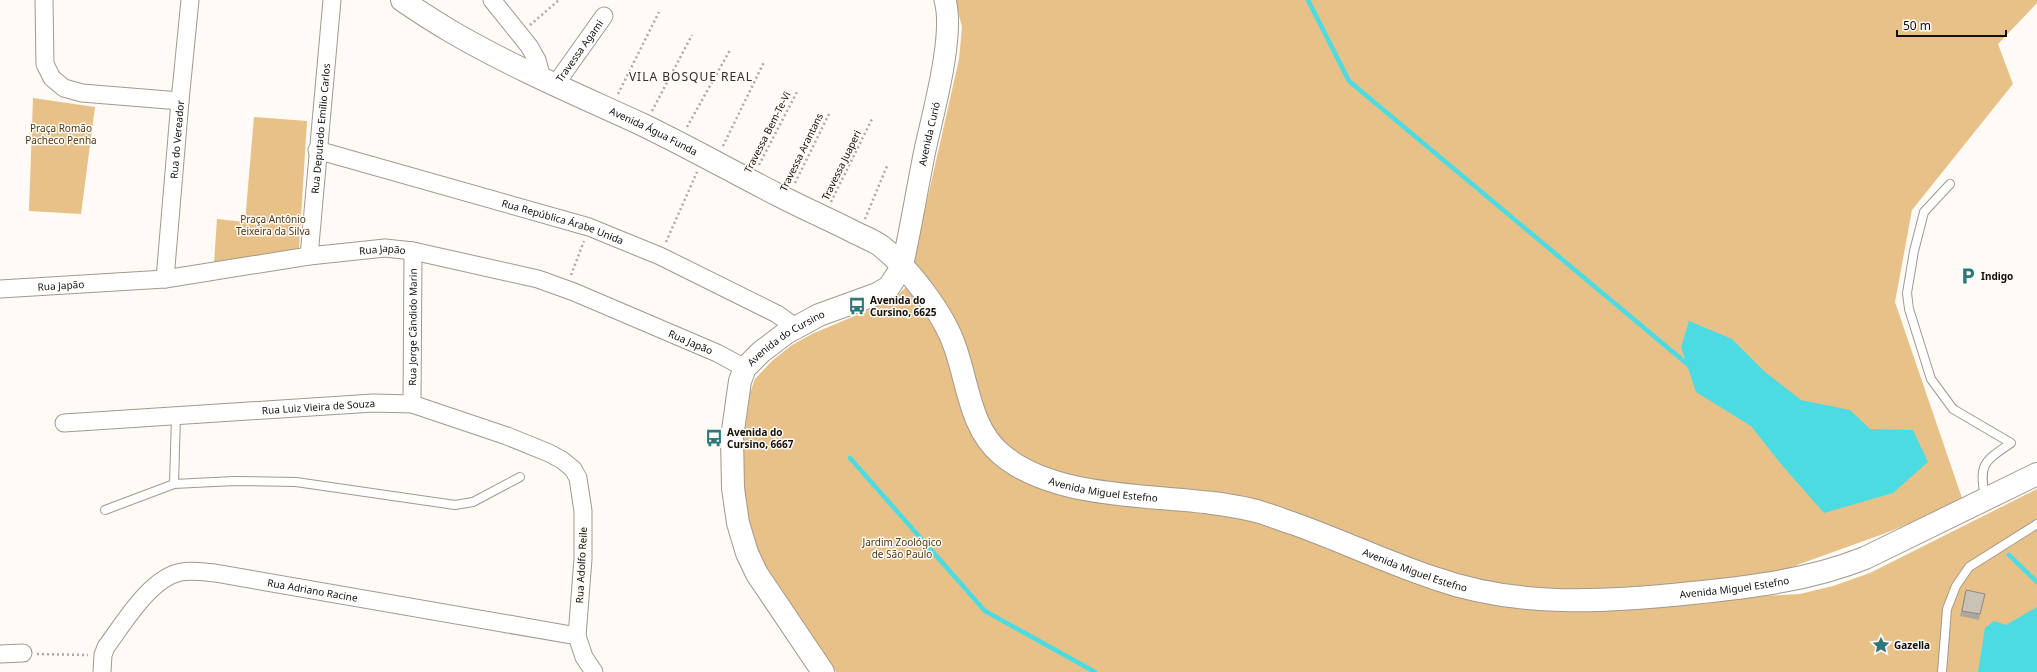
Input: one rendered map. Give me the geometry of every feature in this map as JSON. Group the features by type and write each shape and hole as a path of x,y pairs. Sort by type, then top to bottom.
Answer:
{"main road":[{"name":"Avenida Água Funda","path":"402,0 452,32 548,82 644,126 786,200 824,217 881,246 902,267"},
{"name":"Avenida do Cursino","path":"823,672 757,574 747,553 738,523 733,488 732,437 740,381 745,368 761,352 795,327 820,315 877,294 889,287 902,267"},
{"name":"Avenida Miguel Estefno","path":"902,267 940,313 956,347 968,394 982,430 997,451 1032,475 1068,486 1117,494 1175,498 1253,510 1339,540 1436,579 1506,596 1568,602 1662,596 1734,589 1803,577 1840,568 1865,558 2037,474"}],"street":[{"path":"44,0 45,64 52,78 64,88 82,93 180,101"},
{"name":"Rua do Vereador","path":"164,279 190,0"},
{"name":"Rua Deputado Emílio Carlos","path":"309,256 317,150 332,0"},
{"path":"492,0 529,46 548,82"},
{"name":"Avenida Curió","path":"902,267 940,79 946,37 947,7 945,0"},
{"name":"Travessa Agami","path":"548,82 604,16"},
{"name":"Rua República Árabe Unida","path":"317,150 589,227 660,256 777,314 795,327"},
{"name":"Rua Japão","path":"0,289 164,279 309,256 385,248 413,251 538,279 566,289 717,353 745,368"},
{"name":"Rua Jorge Cândido Marin","path":"412,404 413,251"},
{"name":"Rua Luiz Vieira de Souza","path":"64,423 373,403 412,404 507,436 562,460"},
{"name":"Rua Adolfo Reile","path":"562,460 573,469 578,478 584,511 584,558 577,636 584,657 594,672"},
{"name":"Rua Adriano Racine","path":"102,672 103,655 106,647 159,581 180,572 191,571 222,574 577,636"},
{"path":"0,654 23,653"}],"lane":[{"path":"1950,184 1924,212 1914,251 1907,293 1909,310 1931,379 1954,409 2011,444 1989,459 1982,469 1985,499"},
{"path":"174,484 176,416"},
{"path":"105,510 174,484 234,481 296,482 455,505 473,502 520,477"},
{"path":"1942,672 1947,609 1956,586 1969,567 2037,524"}],"path":[{"path":"519,34 559,0"},
{"path":"610,110 659,12"},
{"path":"644,126 692,35"},
{"path":"678,143 730,50"},
{"path":"660,256 709,160 764,62"},
{"name":"Travessa Bem-Te-Vi","path":"751,181 798,90"},
{"name":"Travessa Arantans","path":"786,200 830,112"},
{"name":"Travessa Juaperi","path":"824,217 872,119"},
{"path":"858,234 887,166"},
{"path":"566,289 589,227"},
{"path":"23,653 103,655"}],"green space":[{"name":"Jardim Zoológico de São Paulo","path":"955,0 2037,0 2037,3 1998,44 2013,84 1912,210 1895,302 1963,501 1886,533 1797,565 1762,596 1800,594 1833,586 1870,573 2037,489 2037,672 836,672 765,570 752,535 744,501 743,445 750,393 755,379 773,360 792,345 814,333 893,300 908,285 959,59 962,27"},
{"name":"Praça Romão Pacheco Penha","path":"33,98 95,107 81,214 29,211"},
{"name":"Praça Antônio Teixeira da Silva","path":"254,117 307,121 299,249 214,263 217,219 245,222"}],"water":[{"path":"1689,321 1732,339 1765,372 1801,400 1850,410 1870,429 1913,430 1928,462 1893,493 1824,513 1781,464 1751,426 1696,392 1681,347"},
{"path":"2037,607 2037,672 1978,672 1985,628 1994,621 2006,625"}],"building":[{"path":"1966,590 1985,594 1980,614 1962,611"}],"waterway":[{"path":"1308,0 1349,81 1692,368"},
{"path":"850,458 985,611 1095,672"},
{"path":"2009,555 2037,582"}],"place":[{"name":"Indigo","path":"1968,276"},
{"name":"Avenida do Cursino, 6625","path":"857,306"},
{"name":"Avenida do Cursino, 6667","path":"714,438"},
{"name":"Gazella","path":"1881,645"}],"district":[{"name":"VILA BOSQUE REAL","path":"691,76"}]}
